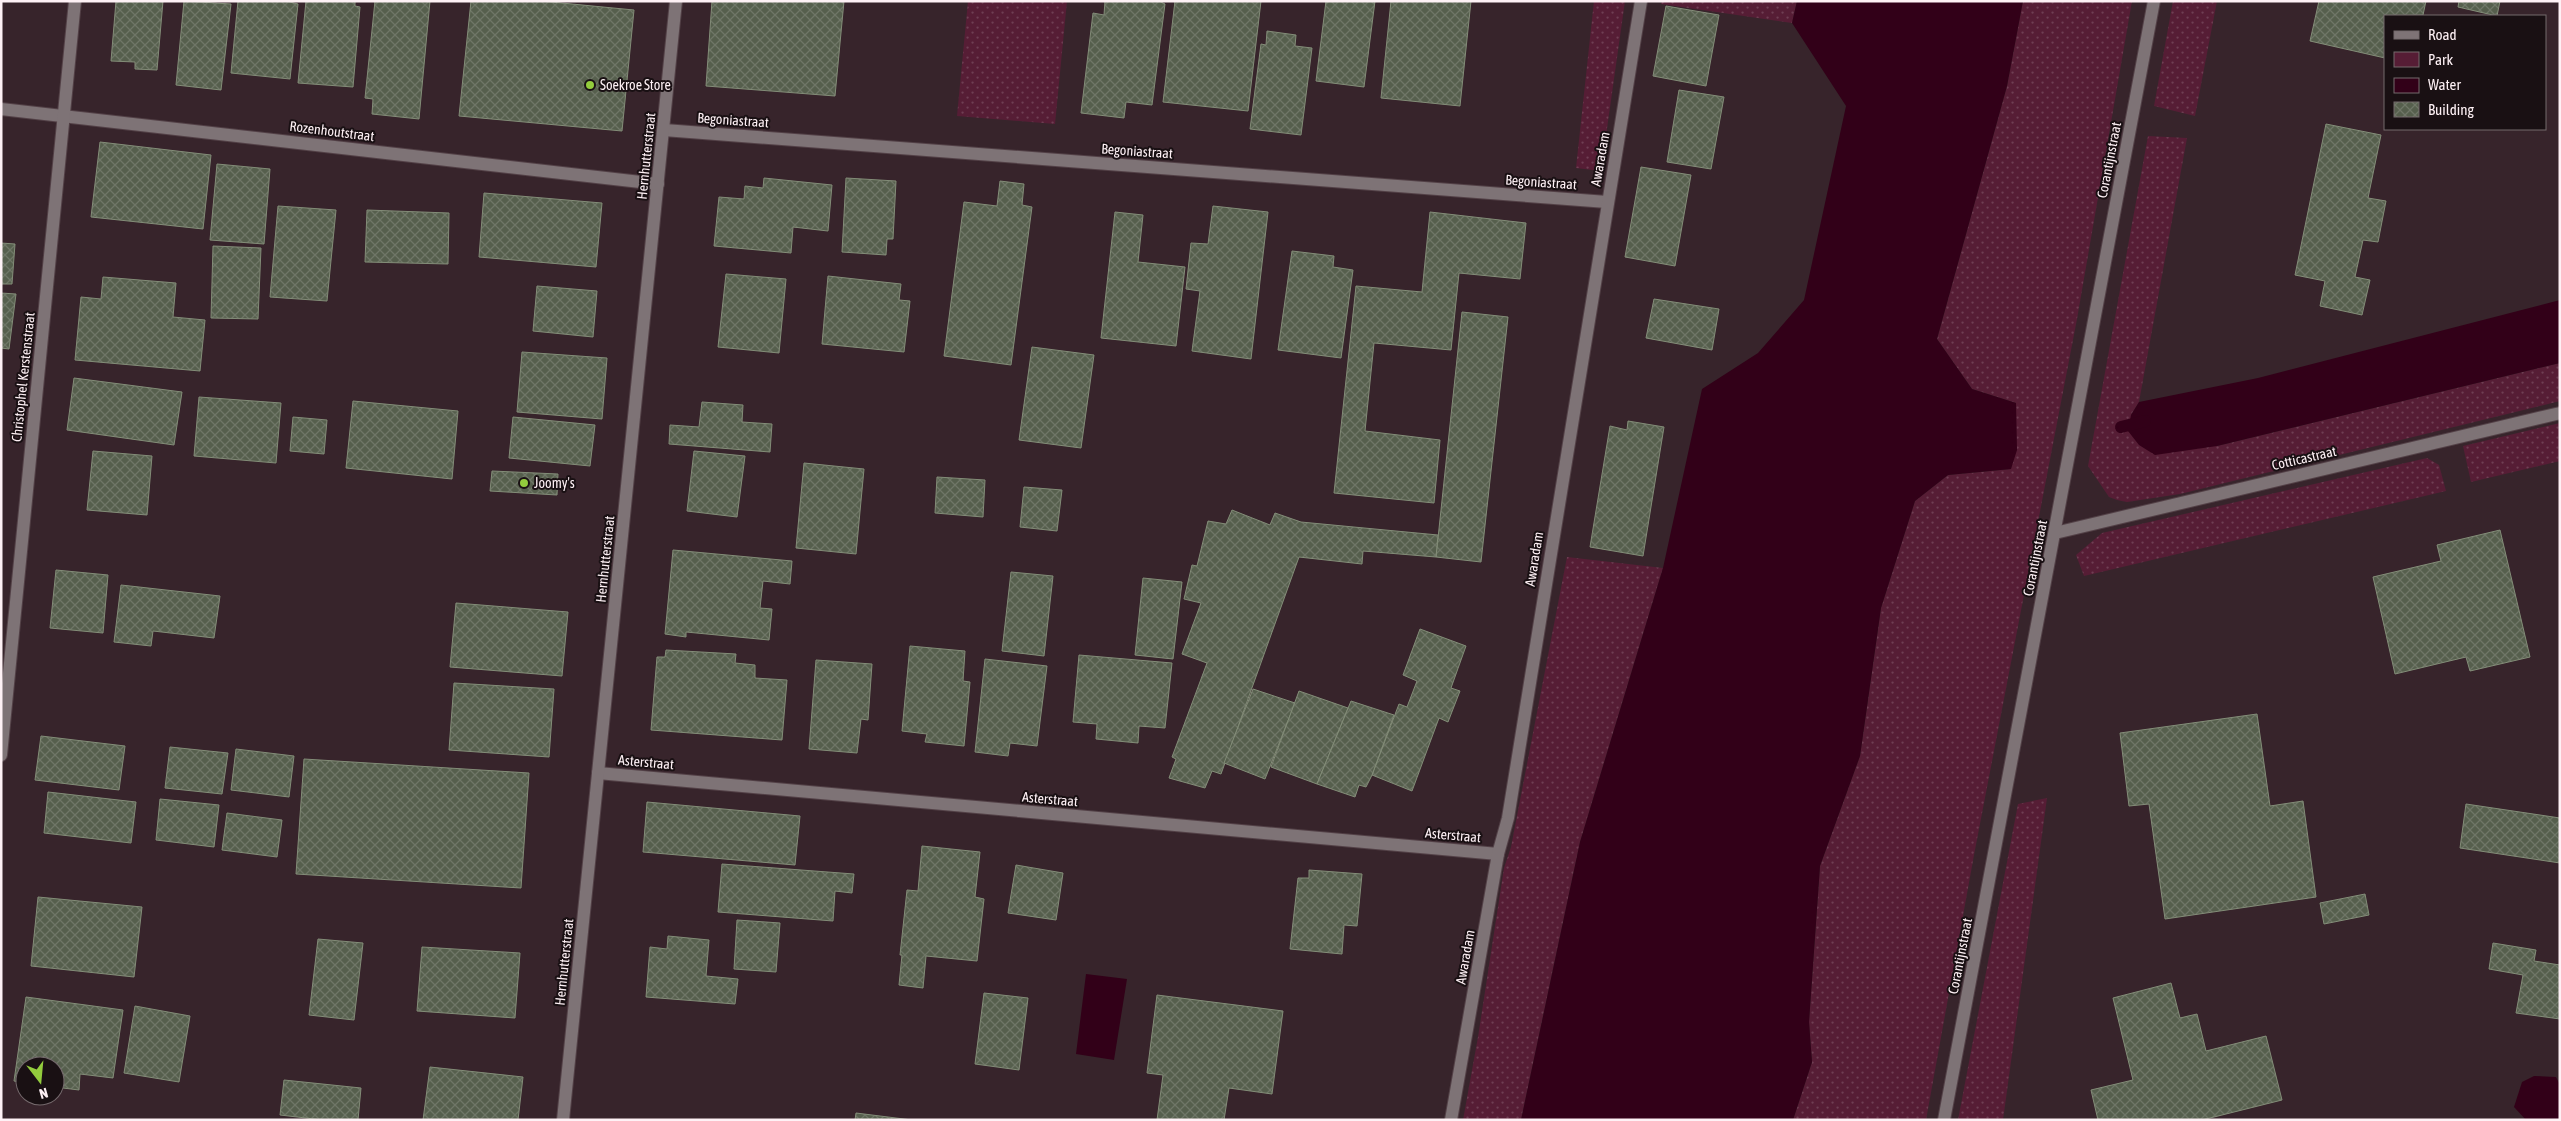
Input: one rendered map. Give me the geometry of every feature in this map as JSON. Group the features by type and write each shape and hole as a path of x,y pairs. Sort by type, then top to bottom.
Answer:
{"street":[{"name":"Christophel Kerstenstraat","path":"1,755 75,1"},
{"name":"Hernhutterstraat","path":"563,1120 676,1"},
{"name":"Awaradam","path":"1451,1120 1498,854 1508,818 1641,1"},
{"name":"Corantijnstraat","path":"1944,1120 2154,1"},
{"name":"Rozenhoutstraat","path":"1,109 658,184"},
{"name":"Begoniastraat","path":"664,130 1607,202"},
{"name":"Cotticastraat","path":"2055,533 2560,413"},
{"name":"Asterstraat","path":"598,773 1498,854"}],"green space":[{"path":"968,1 1067,1 1055,124 957,116"},
{"path":"1594,1 1625,1 1601,171 1576,168"},
{"path":"1662,1 1797,1 1792,23 1661,4"},
{"path":"2023,1 2132,1 2077,319 1974,855 1926,1120 1793,1120 1812,1062 1809,1022 1820,866 1860,756 1881,608 1915,501 1948,475 2011,469 2016,403 1972,389 1937,339 2007,86"},
{"path":"2173,1 2217,1 2195,116 2154,106"},
{"path":"2148,136 2187,138 2139,402 2131,415 2217,446 2560,363 2560,401 2180,494 2127,502 2109,497 2088,466"},
{"path":"2560,423 2560,461 2471,482 2463,446"},
{"path":"2427,458 2439,465 2446,491 2084,576 2076,555 2102,533"},
{"path":"1567,557 1663,568 1580,842 1521,1120 1463,1120 1504,868 1511,847"},
{"path":"2047,798 2003,1120 1958,1120 2018,804"}],"water":[{"path":"1797,1 2023,1 2007,86 1937,339 1972,389 2016,403 2017,450 2011,469 1948,475 1915,501 1881,608 1860,756 1820,866 1809,1022 1812,1062 1793,1120 1521,1120 1580,842 1663,568 1702,389 1758,353 1804,300 1846,106 1792,23"},
{"path":"2560,300 2560,363 2217,446 2155,455 2139,445 2128,431 2131,415 2139,402 2258,378"},
{"path":"1086,974 1127,979 1114,1060 1076,1054"},
{"path":"2534,1076 2556,1077 2560,1085 2559,1120 2526,1120 2514,1107 2522,1082"}],"building":[{"path":"116,1 163,1 157,70 135,69 135,62 111,61"},
{"path":"184,1 231,4 221,90 176,85"},
{"path":"238,1 286,1 298,4 290,79 231,73"},
{"path":"306,1 355,1 355,6 360,7 353,87 298,83"},
{"path":"375,1 430,1 419,119 372,114 373,99 365,98"},
{"path":"471,1 541,1 634,10 622,131 459,116"},
{"path":"712,1 844,1 835,96 706,86"},
{"path":"1105,1 1159,1 1165,4 1152,105 1126,102 1124,118 1081,113 1093,13 1104,15"},
{"path":"1175,1 1261,1 1248,111 1163,102"},
{"path":"1326,1 1375,1 1364,87 1316,81"},
{"path":"1391,1 1471,1 1460,106 1381,98"},
{"path":"2319,1 2426,1 2423,15 2384,15 2384,58 2310,41"},
{"path":"2459,1 2500,1 2497,15 2458,7"},
{"path":"1666,6 1719,15 1706,86 1653,76"},
{"path":"1267,31 1296,35 1295,46 1312,48 1301,135 1250,129 1261,44 1266,45"},
{"path":"1679,90 1724,97 1711,169 1667,162"},
{"path":"2326,124 2381,135 2368,198 2386,201 2378,242 2363,240 2355,277 2370,280 2362,315 2320,306 2325,281 2295,275"},
{"path":"100,142 211,155 203,229 91,217"},
{"path":"217,164 270,169 264,244 210,240"},
{"path":"1641,167 1691,175 1675,266 1625,257"},
{"path":"764,178 832,185 828,231 793,227 791,253 714,246 719,197 744,199 745,186 763,188"},
{"path":"846,178 896,181 893,239 887,239 886,255 842,252"},
{"path":"1000,181 1024,184 1022,205 1032,207 1011,365 944,356 964,202 997,206"},
{"path":"484,193 602,203 596,267 479,257"},
{"path":"278,206 336,210 327,301 270,297"},
{"path":"1213,206 1268,212 1251,359 1192,351 1200,291 1186,289 1191,243 1208,244"},
{"path":"367,210 449,213 448,264 365,262"},
{"path":"1115,212 1143,215 1138,262 1185,267 1176,346 1101,338"},
{"path":"1430,212 1526,223 1520,279 1459,273 1451,350 1374,343 1365,431 1440,440 1434,503 1334,493 1356,286 1422,292"},
{"path":"1,243 15,244 12,284 1,284"},
{"path":"213,246 261,248 258,319 211,318"},
{"path":"1292,251 1334,256 1333,267 1353,270 1341,358 1278,350"},
{"path":"726,274 786,279 779,353 718,347"},
{"path":"828,276 901,284 899,300 910,301 904,352 822,344"},
{"path":"103,277 176,283 173,317 205,320 200,371 75,360 81,297 101,299"},
{"path":"537,286 597,291 593,337 533,331"},
{"path":"1,293 16,294 9,349 1,348"},
{"path":"1654,299 1719,309 1712,350 1646,338"},
{"path":"1462,312 1508,317 1481,562 1436,557"},
{"path":"1032,347 1094,355 1081,448 1019,440"},
{"path":"522,352 607,358 602,419 517,412"},
{"path":"74,378 182,392 174,445 67,430"},
{"path":"199,397 281,403 276,463 194,456"},
{"path":"353,401 458,411 452,479 346,468"},
{"path":"702,402 743,405 742,422 772,424 770,452 669,444 670,425 699,427"},
{"path":"293,417 327,420 324,454 290,451"},
{"path":"513,417 595,425 590,466 509,458"},
{"path":"1628,421 1664,427 1643,556 1590,547 1610,426 1627,430"},
{"path":"93,451 152,456 147,515 87,510"},
{"path":"694,451 745,456 737,517 687,511"},
{"path":"804,463 864,469 856,554 796,548"},
{"name":"Joomy's","path":"492,471 558,474 557,495 490,491"},
{"path":"937,477 985,480 983,517 935,513"},
{"path":"1024,487 1062,490 1057,531 1020,527"},
{"path":"1232,510 1270,525 1275,513 1301,522 1438,535 1436,557 1363,551 1362,564 1299,557 1221,774 1212,771 1205,788 1169,778 1176,759 1172,757 1207,663 1182,654 1201,603 1184,599 1192,565 1197,566 1208,521 1226,524"},
{"path":"2500,530 2530,657 2470,671 2466,657 2395,674 2373,577 2441,561 2437,545"},
{"path":"673,550 792,561 790,584 763,581 760,608 772,609 769,640 686,632 686,637 665,634"},
{"path":"56,570 108,575 103,633 50,628"},
{"path":"1011,572 1053,576 1044,656 1002,651"},
{"path":"1143,578 1182,582 1173,659 1135,655"},
{"path":"121,585 220,596 214,638 153,631 151,646 114,642"},
{"path":"456,603 568,612 562,676 450,667"},
{"path":"1420,629 1466,646 1451,688 1460,691 1448,722 1439,718 1412,791 1372,775 1399,704 1407,707 1417,681 1403,675"},
{"path":"910,646 965,651 963,681 970,682 964,746 925,742 927,734 902,731"},
{"path":"666,650 736,654 735,663 755,665 755,678 787,680 782,740 651,730 657,657 665,657"},
{"path":"1079,655 1172,663 1165,728 1139,726 1138,743 1096,739 1097,724 1073,722"},
{"path":"985,659 1047,666 1037,746 1010,743 1008,756 975,752"},
{"path":"816,660 872,664 868,720 861,719 857,753 809,749"},
{"path":"454,683 554,689 549,757 449,750"},
{"path":"1253,689 1295,703 1265,779 1224,763"},
{"path":"1299,691 1348,708 1317,784 1271,767"},
{"path":"1351,701 1394,715 1372,775 1366,787 1359,785 1355,797 1317,784"},
{"path":"2257,714 2270,806 2303,801 2316,897 2165,919 2149,804 2129,806 2120,733"},
{"path":"41,736 125,746 119,790 35,780"},
{"path":"170,747 228,753 222,794 165,788"},
{"path":"236,749 294,756 289,797 231,790"},
{"path":"304,759 529,773 521,888 296,874"},
{"path":"48,792 136,802 131,843 44,833"},
{"path":"160,799 219,805 214,847 156,840"},
{"path":"647,802 800,816 795,865 643,852"},
{"path":"2466,804 2560,818 2560,863 2460,848"},
{"path":"227,813 282,820 277,857 222,850"},
{"path":"922,846 980,852 975,897 984,899 977,961 926,956 923,988 899,985 902,955 900,955 907,890 918,891"},
{"path":"722,864 854,874 852,893 835,891 833,921 718,912"},
{"path":"1016,865 1063,873 1056,920 1008,913"},
{"path":"1309,870 1362,874 1357,926 1344,925 1342,954 1290,949 1298,878 1309,878"},
{"path":"2365,894 2369,915 2324,924 2320,903"},
{"path":"38,897 142,907 134,977 31,966"},
{"path":"737,920 780,923 776,972 734,969"},
{"path":"668,936 709,940 706,976 738,979 735,1004 646,997 650,947 667,949"},
{"path":"318,939 363,943 354,1020 309,1015"},
{"path":"2493,943 2536,950 2534,961 2560,965 2560,1019 2516,1013 2523,975 2489,969"},
{"path":"422,947 520,953 515,1018 417,1011"},
{"path":"2171,983 2180,1018 2197,1014 2206,1051 2266,1036 2282,1100 2202,1120 2098,1120 2091,1090 2133,1080 2113,998"},
{"path":"984,993 1028,998 1019,1070 975,1064"},
{"path":"1157,995 1283,1011 1272,1094 1229,1088 1224,1120 1157,1120 1163,1075 1147,1073"},
{"path":"26,997 123,1010 113,1078 80,1074 79,1090 65,1088 65,1056 18,1056"},
{"path":"135,1006 190,1016 179,1082 124,1073"},
{"path":"430,1067 523,1077 518,1120 423,1120"},
{"path":"284,1080 361,1088 358,1120 323,1120 280,1115"},
{"path":"856,1113 912,1120 855,1120"}],"waterway":[{"path":"2121,427 2145,421"}],"place":[{"name":"Soekroe Store","path":"590,85"},
{"name":"Joomy's","path":"524,483"}]}
